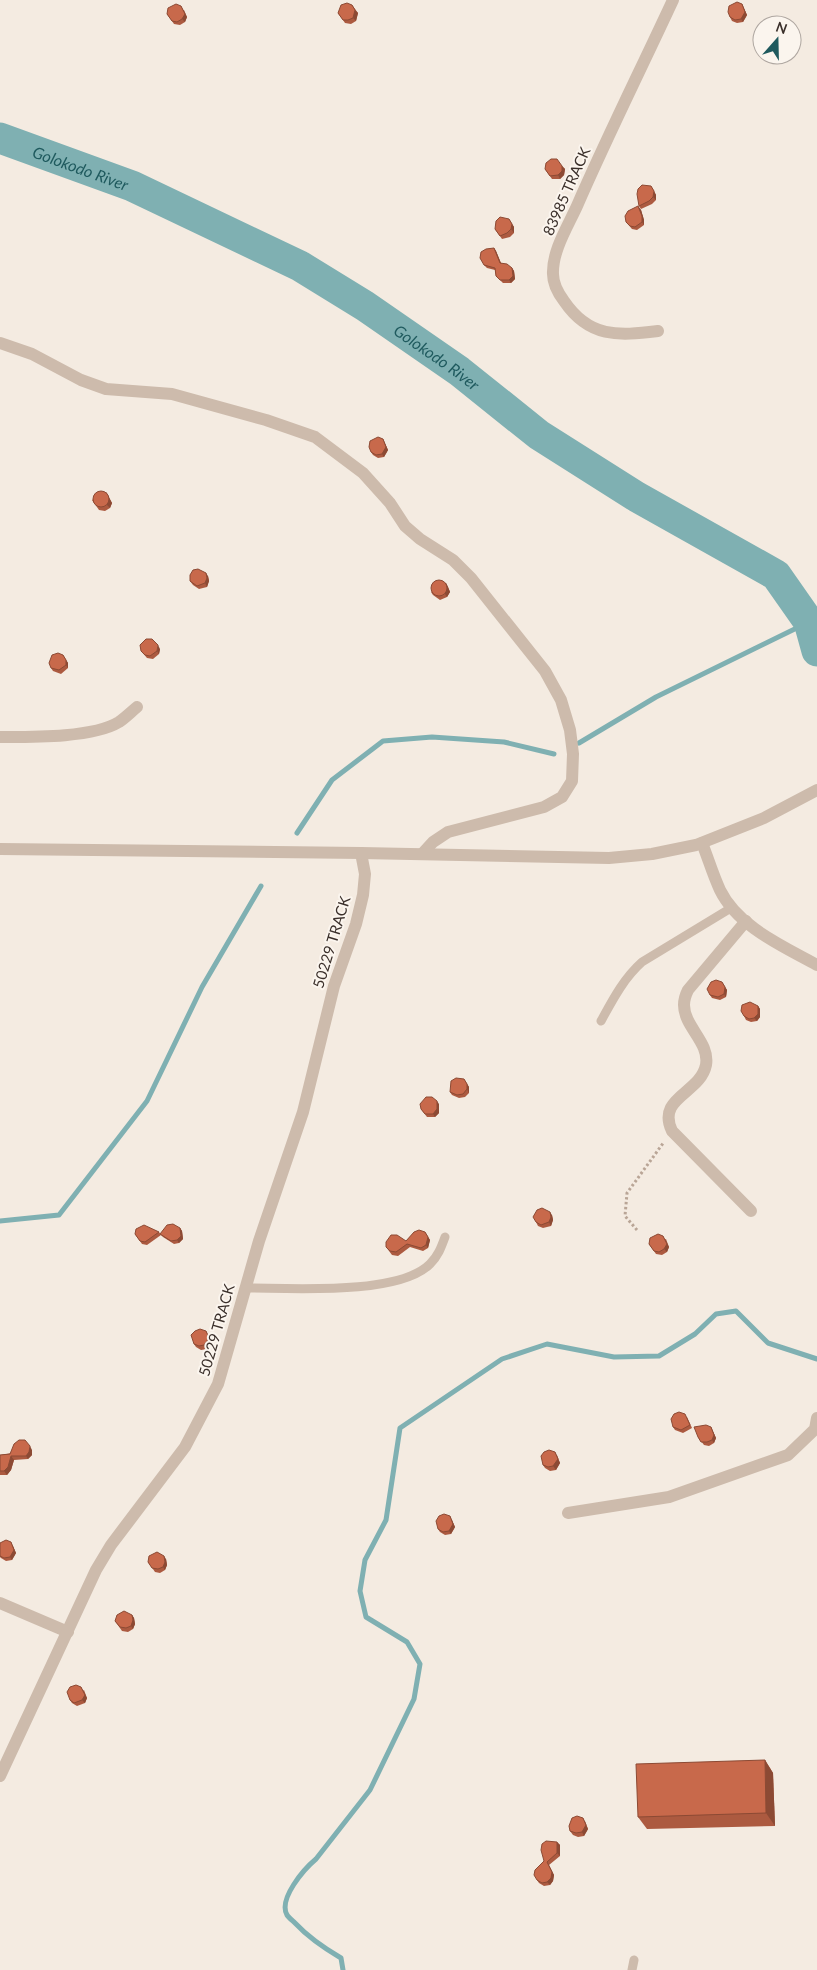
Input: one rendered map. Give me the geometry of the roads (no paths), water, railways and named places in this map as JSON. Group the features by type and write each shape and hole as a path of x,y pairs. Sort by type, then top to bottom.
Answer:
{"street":[{"name":"83985 TRACK","path":"658,331 624,335 598,331 582,321 568,307 556,290 553,274 557,251 673,0"},
{"path":"0,343 32,354 81,380 106,389 172,394 266,420 315,437 363,473 390,503 406,526 420,539 453,560 471,578 545,671 561,700 570,730 573,754 572,781 562,797 544,807 448,832 433,842 422,854"},
{"path":"0,737 70,734 100,729 118,723 137,707"},
{"path":"0,849 609,858 652,854 702,843 764,818 817,790"},
{"path":"702,843 720,891 732,908 746,921 775,941 817,965"},
{"name":"50229 TRACK","path":"0,1776 96,1570 111,1545 185,1446 218,1384 259,1241 303,1112 334,986 356,924 363,895 365,874 361,853"},
{"path":"746,921 688,990 684,1003 685,1015 705,1051 706,1065 701,1078 673,1104 668,1113 668,1122 672,1131 751,1210"},
{"path":"568,1513 669,1497 788,1455 815,1429 817,1418"},
{"path":"0,1603 68,1632"}],"lane":[{"path":"601,1021 616,994 633,970 642,962 732,908"},
{"path":"245,1288 321,1288 383,1284 411,1276 429,1266 438,1254 444,1237"},
{"path":"632,1970 634,1960"}],"waterway":[{"name":"Golokodo River","path":"0,138 132,186 300,266 365,306 459,371 539,435 637,497 776,575 809,622 817,651"},
{"path":"579,743 656,697 809,622"},
{"path":"297,833 332,780 383,741 432,737 504,742 554,754"},
{"path":"0,1221 59,1215 147,1101 202,987 261,886"},
{"path":"343,1970 341,1958 306,1933 287,1915 285,1908 289,1893 299,1877 316,1859 370,1790 414,1699 420,1664 407,1642 366,1617 360,1591 365,1560 386,1520 400,1428 502,1359 547,1344 614,1357 659,1356 695,1334 716,1314 736,1311 768,1343 817,1359"}]}
